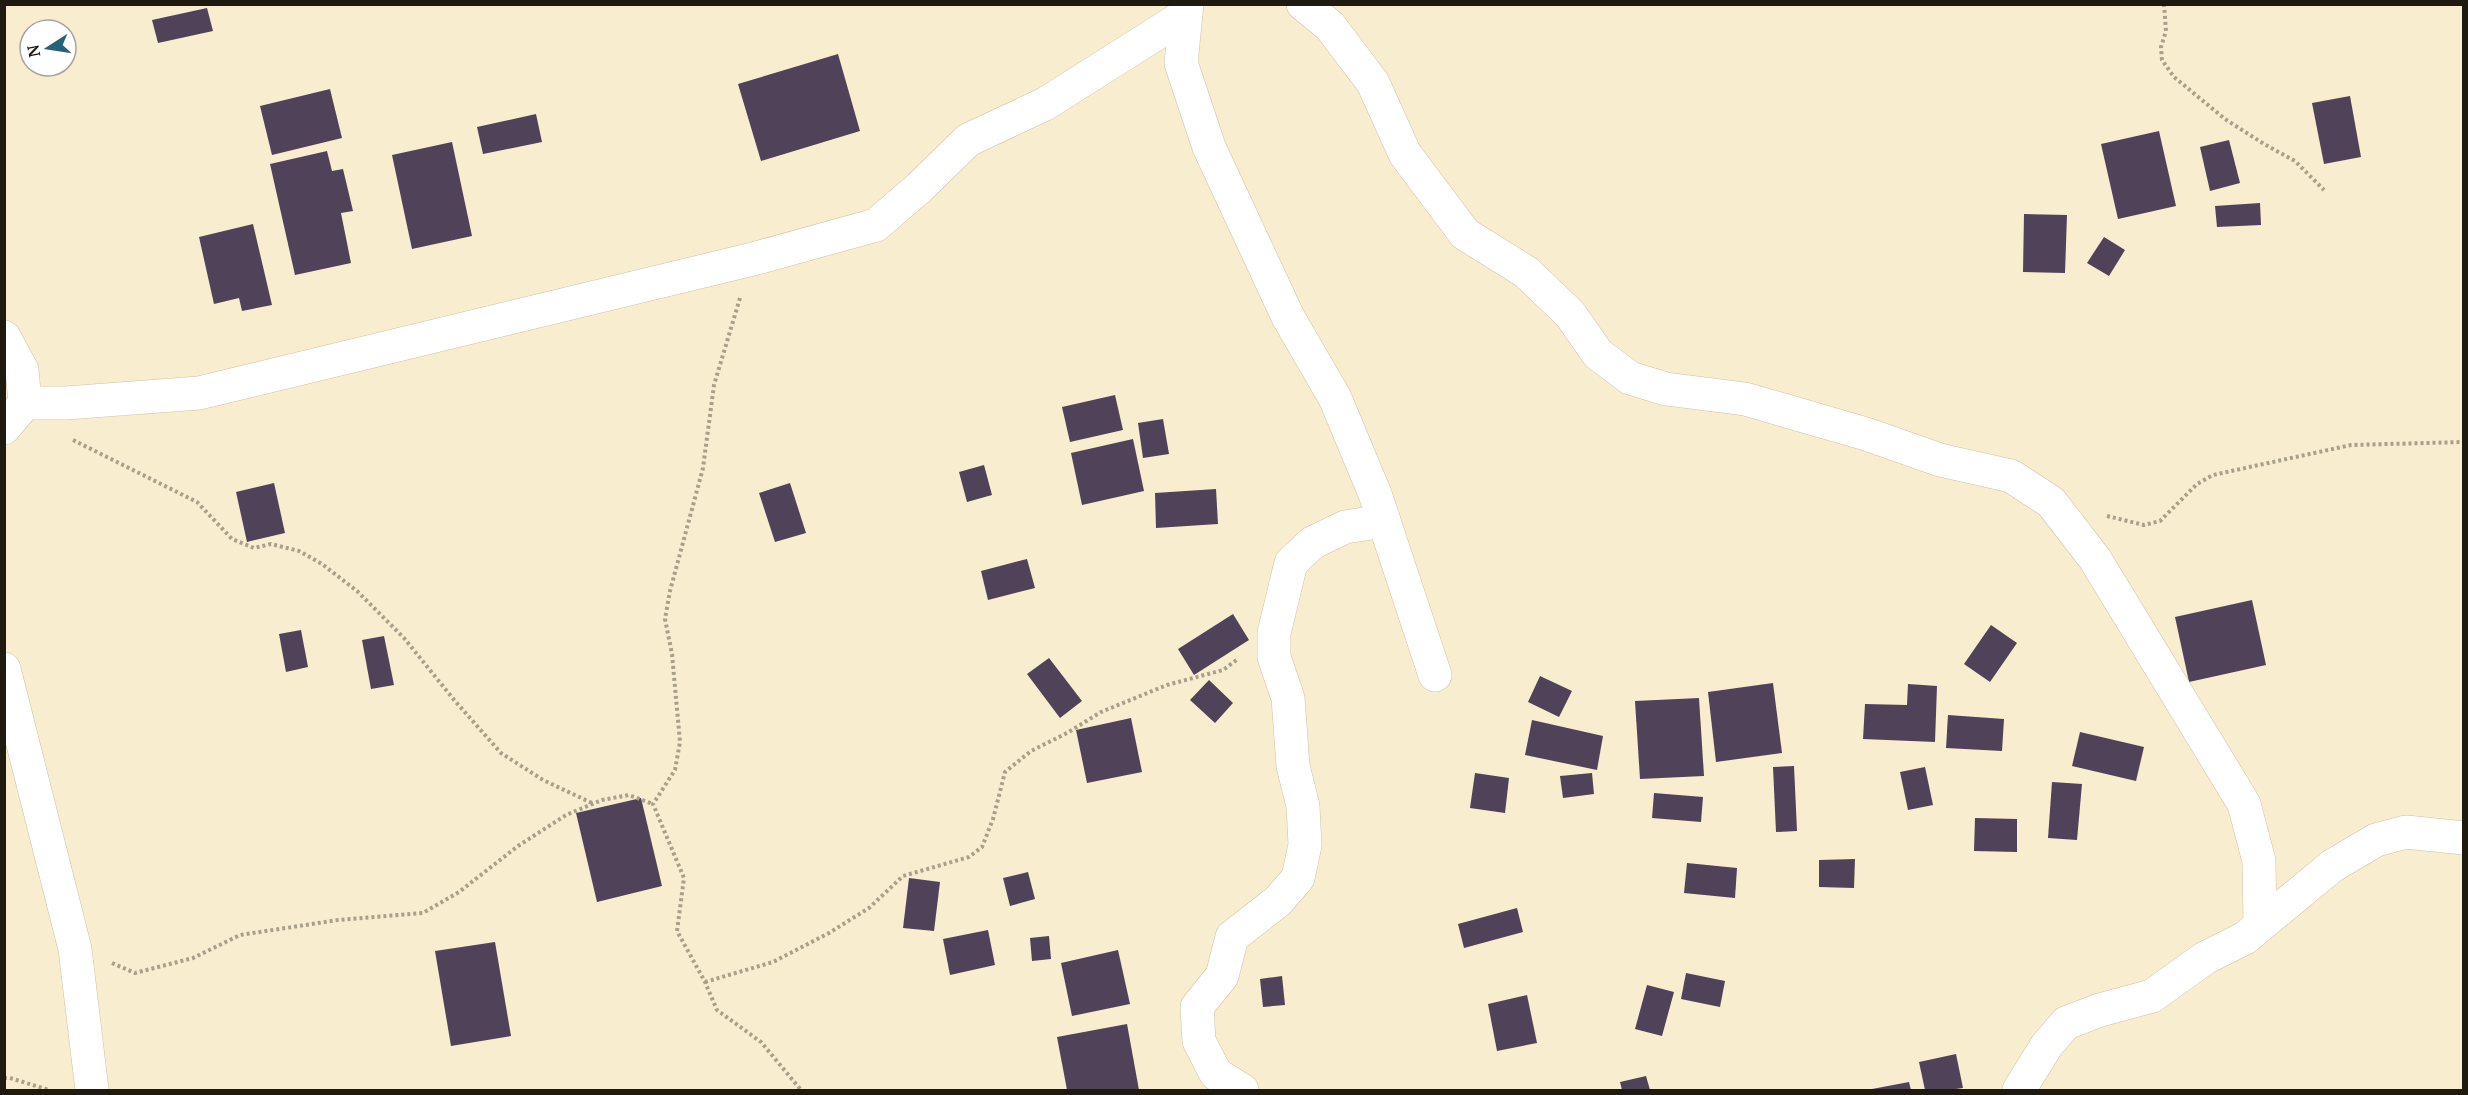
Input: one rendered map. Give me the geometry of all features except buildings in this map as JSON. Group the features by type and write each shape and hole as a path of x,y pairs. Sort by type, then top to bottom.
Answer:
{"street":[{"path":"1303,4 1330,26 1373,83 1405,154 1464,234 1526,272 1570,314 1598,354 1630,378 1666,389 1745,399 1866,434 1940,460 2011,476 2051,502 2095,559 2244,804 2259,861 2260,924"},
{"path":"25,403 66,403 200,393 753,258 876,225 920,188 968,140 1045,104 1186,10"},
{"path":"1186,10 1181,63 1209,147 1288,316 1335,398 1375,494 1435,675"},
{"path":"4,337 22,370 25,403 4,428"},
{"path":"1242,1090 1216,1074 1199,1041 1197,1007 1222,976 1232,937 1278,901 1298,878 1305,844 1303,806 1293,766 1288,698 1274,657 1274,633 1291,563 1312,543 1346,527 1383,521"},
{"path":"4,669 75,949 92,1090"},
{"path":"2019,1090 2048,1045 2066,1023 2100,1010 2152,996 2205,958 2244,938 2332,866 2376,840 2406,832 2463,838"}],"path":[{"path":"2164,4 2166,31 2161,47 2163,60 2174,77 2225,119 2264,144 2295,160 2324,190"},
{"path":"653,804 675,770 680,742 675,674 665,619 669,591 703,468 714,386 753,258"},
{"path":"69,439 80,442 196,502 232,538 254,548 271,544 299,551 322,564 357,591 404,638 501,753 543,780 594,804"},
{"path":"2051,502 2144,525 2160,521 2197,484 2213,475 2351,445 2463,442"},
{"path":"705,982 773,962 829,933 869,908 903,876 969,857 982,847 993,819 1005,771 1030,751 1067,734 1101,712 1167,685 1223,670 1274,633"},
{"path":"75,949 135,973 193,958 240,935 338,920 423,913 459,892 518,846 566,815 594,804 629,795 653,804 684,878 677,931 705,982 717,1010 761,1042 801,1090"},
{"path":"4,1078 49,1090"}]}
